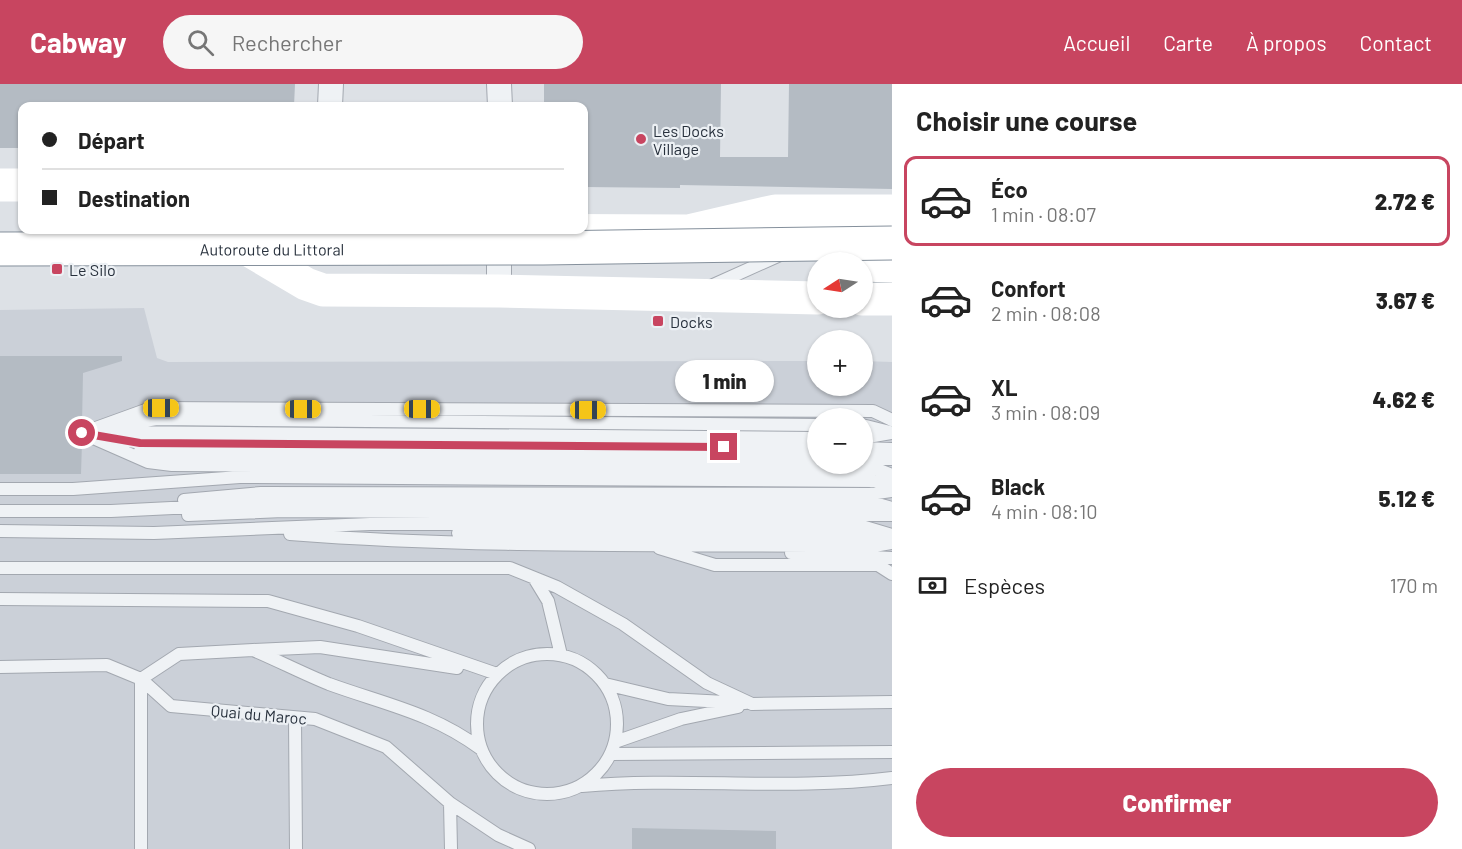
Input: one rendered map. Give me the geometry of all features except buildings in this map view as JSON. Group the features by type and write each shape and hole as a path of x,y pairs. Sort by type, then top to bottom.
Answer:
{"main road":[{"path":"0,185 18,185"},
{"path":"588,230 688,231 774,211 892,211"},
{"path":"0,235 218,237 236,242 306,284 323,291 499,291 807,298"},
{"path":"543,248 635,257 803,257"},
{"path":"543,248 883,256"},
{"name":"Autoroute du Littoral","path":"0,249 543,248"},
{"path":"873,299 892,299"}],"street":[{"path":"330,102 331,84"},
{"path":"499,84 500,102"},
{"path":"499,234 499,291"}],"lane":[{"path":"688,231 803,257 883,256"},
{"path":"691,295 803,257"},
{"path":"82,433 151,408 873,411 892,428"},
{"path":"82,433 157,419 807,425"},
{"path":"873,426 892,428"},
{"path":"873,434 892,428"},
{"path":"82,433 807,438"},
{"path":"82,433 140,443 807,448"},
{"path":"82,433 152,454 807,458"},
{"path":"82,433 148,462 172,465 877,469 892,474"},
{"path":"873,448 892,449"},
{"path":"873,458 892,459"},
{"path":"0,489 73,489 240,477 875,481 892,489"},
{"path":"111,511 261,493 870,494 892,489"},
{"path":"111,511 294,502 878,504 892,508"},
{"path":"0,511 111,511 211,515 283,511 892,515"},
{"path":"0,531 154,533 382,524 855,524 890,537"},
{"path":"235,529 370,540 648,544 874,546 890,537"},
{"path":"648,544 689,551 879,555 892,558"},
{"path":"648,544 715,565 878,565 892,574"},
{"path":"0,568 510,568 557,587 624,624 707,683 752,704"},
{"path":"534,578 548,601 561,655"},
{"path":"0,599 268,602 358,626 497,674"},
{"path":"141,849 141,679 179,654 320,646 497,674"},
{"path":"253,650 328,683 425,715 458,732 481,749"},
{"path":"538,654 561,655 586,665 605,684 616,712 613,748 599,773 581,786 562,793 542,795 523,791 504,781 491,766 481,749 477,729 478,709 485,690 497,674 515,661 538,654"},
{"name":"Quai du Maroc","path":"0,667 107,665 141,679 171,706 315,719 386,747 450,803 498,835 529,849"},
{"path":"605,684 668,699 752,704 892,702"},
{"path":"613,748 681,719 752,704"},
{"path":"296,718 296,849"},
{"path":"613,748 828,754 892,752"},
{"path":"581,786 632,782 849,783 892,778"},
{"path":"450,803 450,849"}],"shaded area":[{"path":"144,308 157,358 168,362 807,361 807,396 873,396 873,361 892,362 892,849 0,849 0,310"}],"place":[{"name":"Les Docks Village","path":"641,139"},
{"name":"Le Silo","path":"57,269"},
{"name":"Docks","path":"658,321"}],"route":[{"path":"82,433 140,443 724,447"}]}
